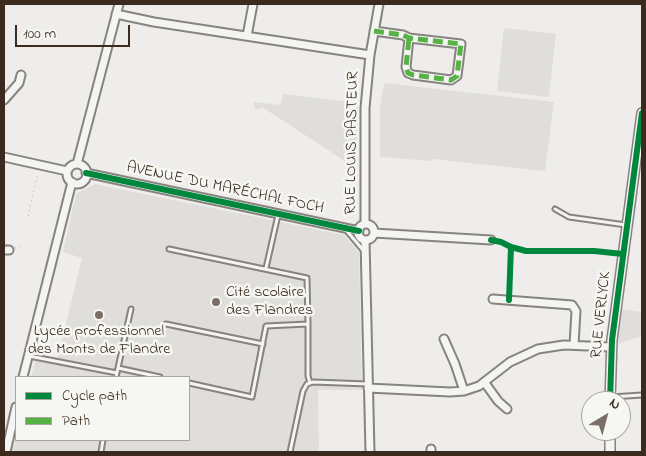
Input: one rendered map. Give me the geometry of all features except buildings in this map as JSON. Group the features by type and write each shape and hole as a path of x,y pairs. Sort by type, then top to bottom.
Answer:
{"street":[{"path":"77,164 119,4"},
{"path":"247,36 253,4"},
{"name":"RUE LOUIS PASTEUR","path":"365,224 364,116 370,55 379,4"},
{"path":"116,14 140,20 370,55"},
{"path":"374,31 403,35 409,38 461,44 457,76 451,80 408,73 406,67 409,38"},
{"path":"4,100 19,83 21,75"},
{"name":"RUE VERLYCK","path":"610,391 612,347 626,225 642,113"},
{"path":"4,157 67,171"},
{"path":"77,164 84,168 86,173 82,182 72,182 68,177 67,171 71,166 77,164"},
{"name":"AVENUE DU MARÉCHAL FOCH","path":"86,173 358,231"},
{"path":"23,376 72,182"},
{"path":"365,224 372,226 374,233 371,239 365,240 360,237 358,231 365,224"},
{"path":"374,233 490,240"},
{"path":"365,240 370,452"},
{"path":"493,299 572,305 576,311 574,345"},
{"path":"444,339 464,391"},
{"path":"368,386 450,392 464,391 485,383 510,362 550,346 612,347"},
{"path":"485,383 507,410"},
{"path":"6,452 15,412"}],"lane":[{"path":"555,210 569,217 626,225"},
{"path":"266,268 278,214"},
{"path":"344,228 366,252"},
{"path":"169,248 307,278 308,376 310,383"},
{"path":"28,356 116,375 131,309"},
{"path":"166,324 262,344"},
{"path":"190,383 252,396 266,326 308,324"},
{"path":"118,368 155,376"},
{"path":"290,452 305,386 310,383 368,386"}],"path":[{"path":"28,216 40,165"}],"shaded area":[{"path":"504,28 556,34 549,97 497,91"},
{"path":"384,83 554,102 545,171 432,159 432,161 380,157 380,108"},
{"path":"283,94 358,103 356,164 351,165 262,107 257,110 254,107 254,102 281,105"},
{"name":"Cité scolaire des Flandres","path":"95,184 344,235 359,252 362,390 318,390 319,452 12,452 15,440 190,441 190,376 31,376 35,361 56,364 82,258 63,252 76,194"},
{"path":"621,309 642,312 642,336 617,344"}],"marked path":[{"path":"374,31 403,35 409,38 461,44 457,76 451,80 408,73 406,67 409,38"}],"cycle path":[{"path":"610,391 612,340 642,113"},
{"path":"86,173 359,231"},
{"path":"491,240 511,247 509,300"},
{"path":"511,247 526,251 594,251 623,254"}],"place":[{"name":"Cité scolaire des Flandres","path":"216,302"},
{"name":"Lycée professionnel des Monts de Flandre","path":"99,315"}]}
